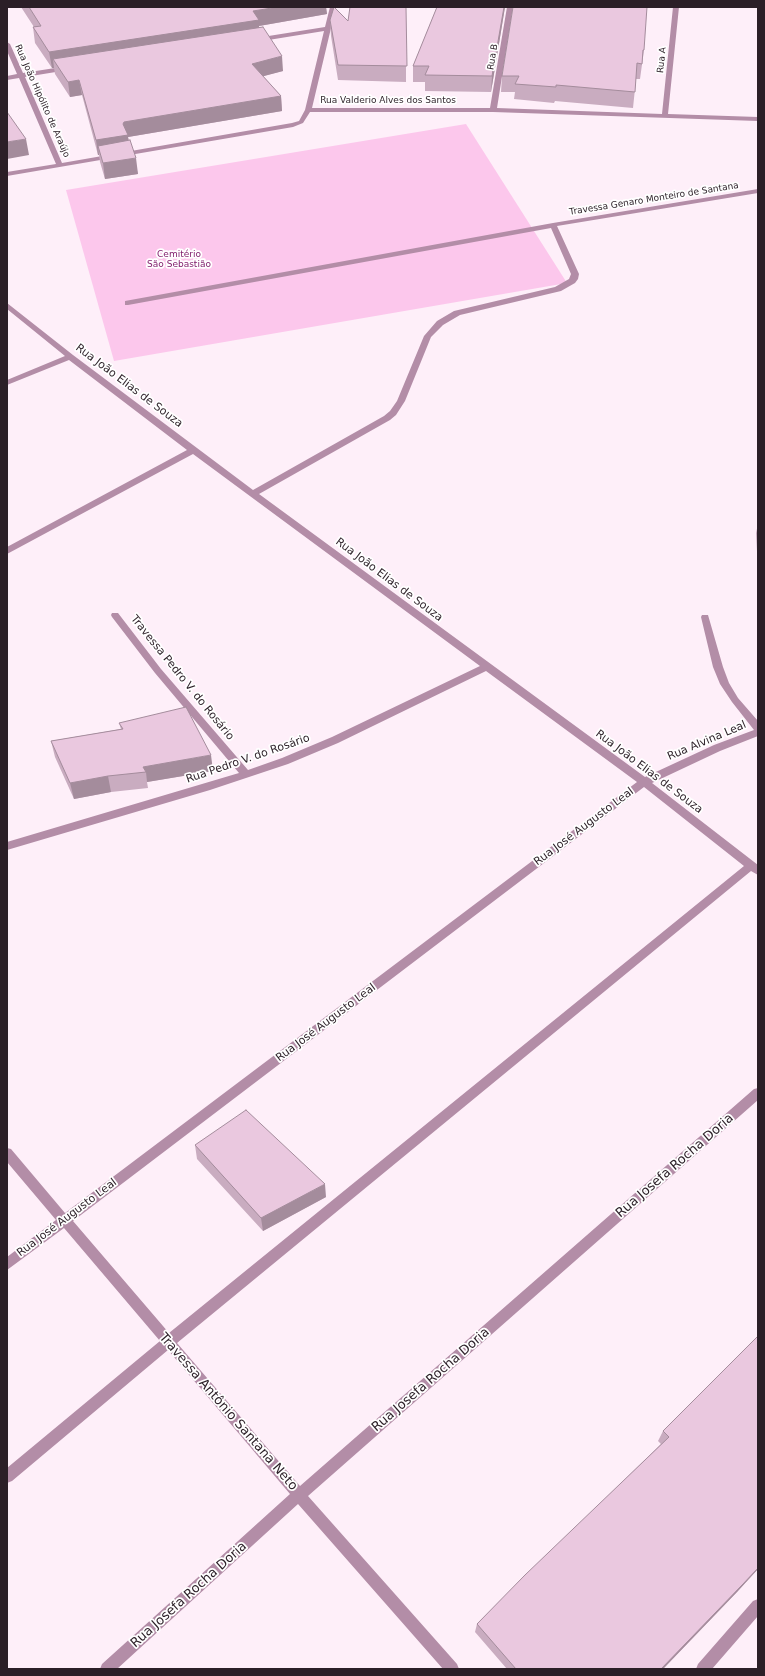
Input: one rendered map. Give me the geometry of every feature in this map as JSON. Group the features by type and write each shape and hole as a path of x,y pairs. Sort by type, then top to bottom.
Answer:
{"street":[{"path":"308,110 333,7"},
{"name":"Rua B","path":"493,110 510,7"},
{"name":"Rua A","path":"665,115 676,7"},
{"path":"248,41 327,29"},
{"name":"Rua João Hipólito de Araújo","path":"7,44 60,165"},
{"path":"7,78 76,67"},
{"name":"Rua Valderio Alves dos Santos","path":"7,174 293,125 303,120 308,110 493,110 758,119"},
{"name":"Travessa Genaro Monteiro de Santana","path":"128,303 553,225 758,191"},
{"path":"253,494 387,418 393,413 401,402 428,336 440,322 457,313 558,289 572,281 574,279 574,274 553,225"},
{"name":"Rua João Elias de Souza","path":"7,305 70,357 193,450 644,782 755,868"},
{"path":"7,383 70,357"},
{"path":"7,551 193,450"},
{"name":"Travessa Pedro V. do Rosário","path":"116,615 158,671 246,774"},
{"name":"Rua Alvina Leal","path":"706,617 718,668 725,684 735,700 758,728"},
{"name":"Rua Pedro V. do Rosário","path":"7,846 246,774 335,740 486,667"},
{"name":"Rua Alvina Leal","path":"644,782 717,748 758,732"},
{"name":"Rua José Augusto Leal","path":"7,1264 644,782"},
{"path":"7,1476 168,1342 755,868"},
{"name":"Rua Josefa Rocha Doria","path":"107,1669 300,1495 758,1093"},
{"name":"Travessa Antônio Santana Neto","path":"7,1153 168,1342 452,1669"},
{"path":"703,1669 758,1606"}],"green space":[{"name":"Cemitério São Sebastião","path":"466,124 567,283 114,361 66,190"}],"building":[{"path":"29,7 278,7 253,11 259,20 49,52 33,27 41,26"},
{"path":"334,7 348,21 350,7 406,7 407,66 338,65 330,20"},
{"path":"437,7 504,7 492,76 425,75 429,66 413,66"},
{"path":"513,7 647,7 644,50 642,64 637,63 635,92 556,85 556,87 515,84 519,76 502,76"},
{"path":"263,27 282,56 252,64 281,96 124,122 123,124 128,135 96,140 79,80 68,82 53,59"},
{"path":"7,112 26,139 7,142"},
{"path":"130,140 136,158 103,163 98,146"},
{"path":"186,707 211,755 143,767 146,772 108,776 70,783 51,741 123,729 119,723"},
{"path":"246,1110 325,1184 261,1218 195,1145"},
{"path":"758,1336 758,1568 661,1669 516,1669 477,1624 525,1575 669,1437 663,1431"}]}
